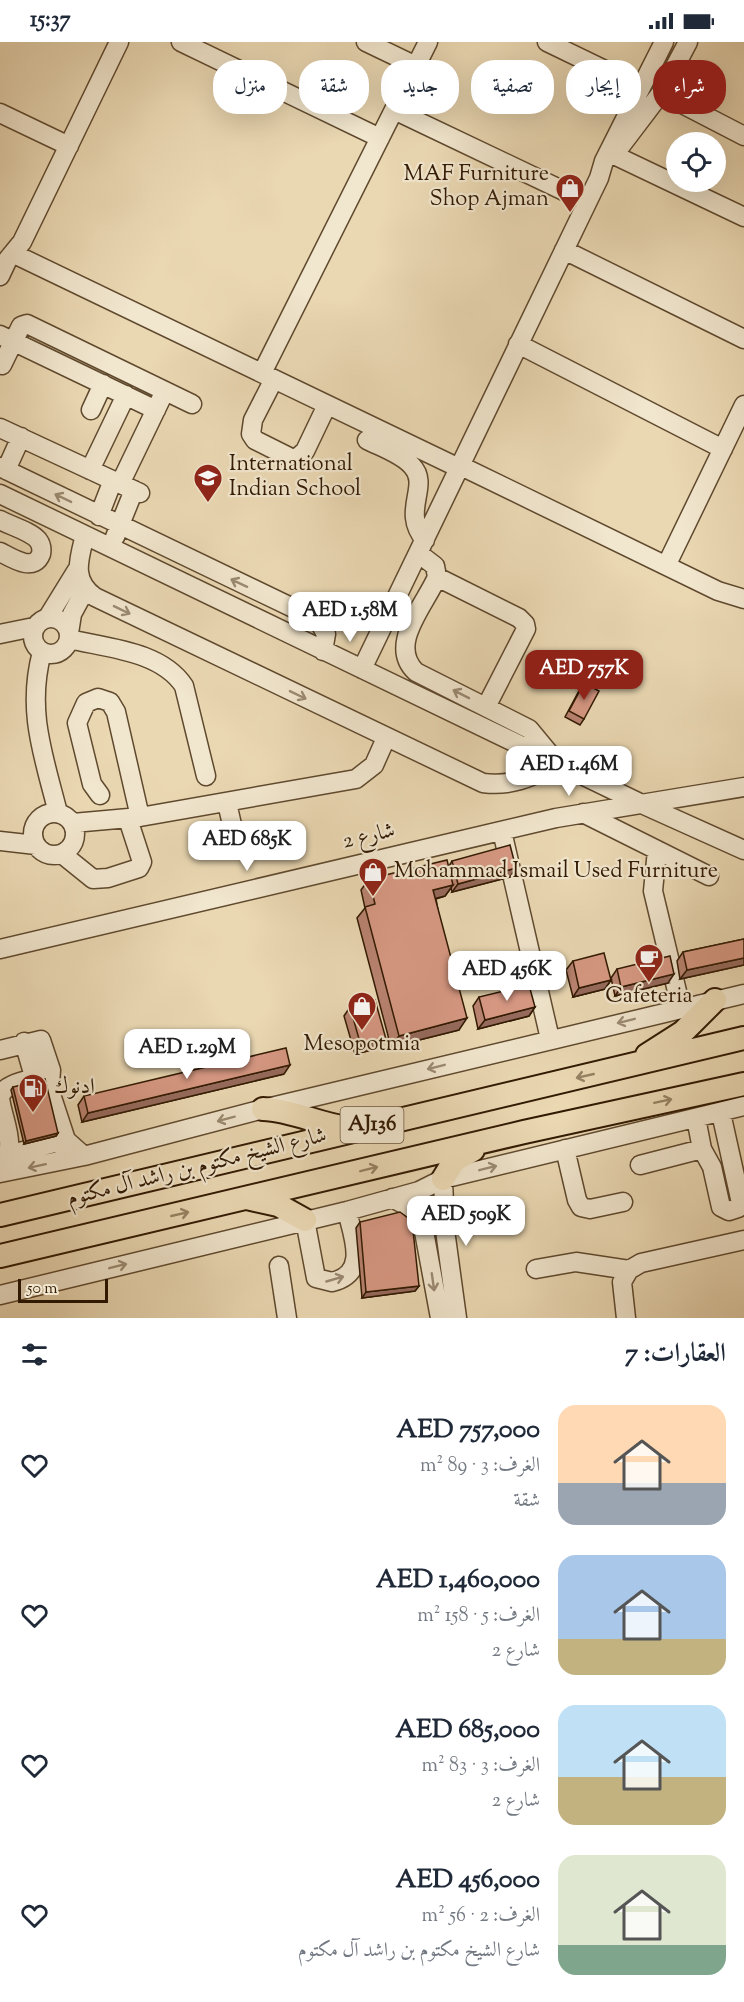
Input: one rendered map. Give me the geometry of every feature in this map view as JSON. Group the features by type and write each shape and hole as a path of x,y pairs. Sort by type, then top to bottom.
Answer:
{"main road":[{"path":"626,1067 683,1032 716,1000"},
{"name":"شارع الشيخ مكتوم بن راشد آل مكتوم","path":"0,1215 744,1038"},
{"name":"شارع الشيخ مكتوم بن راشد آل مكتوم","path":"0,1256 506,1136 744,1084"},
{"path":"263,1109 289,1113 328,1125 357,1129"},
{"path":"443,1179 454,1161 506,1136"},
{"path":"247,1199 278,1205 305,1220"}],"street":[{"path":"0,276 8,256 69,146 119,42"},
{"path":"181,42 380,138"},
{"path":"366,42 404,60"},
{"path":"419,60 428,42"},
{"path":"547,42 584,60"},
{"path":"678,60 688,42"},
{"path":"641,84 656,45"},
{"path":"362,669 598,178 653,104"},
{"path":"0,113 69,146"},
{"path":"327,405 305,451 297,458 291,458 255,440 251,434 253,420 268,376 392,114"},
{"path":"402,114 586,202"},
{"path":"598,178 601,166 627,114"},
{"path":"702,114 744,136"},
{"path":"615,155 744,217"},
{"path":"564,250 744,339"},
{"path":"8,256 667,564 718,591 744,599"},
{"path":"2,365 7,338 21,326 27,324 192,404"},
{"path":"7,338 156,410"},
{"path":"518,344 723,449"},
{"path":"91,410 103,384"},
{"path":"111,547 119,526 127,487 165,391"},
{"path":"90,470 126,395"},
{"path":"667,564 743,411"},
{"path":"0,428 127,487"},
{"path":"21,438 3,469 318,620 326,634 323,651"},
{"path":"367,440 404,459 417,472 419,481 414,522 422,547 435,566 437,577 406,638 405,657 416,672 528,729 558,764"},
{"path":"99,516 127,487"},
{"path":"0,494 558,764 744,850"},
{"path":"0,520 34,537 40,542 42,549 40,557 26,564 0,552"},
{"path":"34,537 55,520"},
{"path":"62,854 74,841 35,717 34,695 42,652 32,639 77,570 85,534"},
{"path":"144,562 156,544"},
{"path":"77,570 79,581 86,590 386,738 483,783 500,786 517,783 558,764"},
{"path":"437,577 519,618 525,624 526,629 486,707"},
{"path":"42,652 59,652 69,636 72,614 86,590"},
{"path":"0,634 59,619 69,636 165,665 176,674 186,693 206,776"},
{"path":"379,634 406,638"},
{"path":"397,686 416,672"},
{"path":"126,819 93,789 83,750 77,723 86,703 98,698 105,699 114,706 126,819 141,862 139,868 108,878 93,879 62,854 44,853 36,845 33,833 37,822 46,815 66,818 126,819 356,779 374,765 386,738"},
{"name":"شارع 2","path":"0,949 583,813 644,805 744,787"},
{"path":"226,803 236,842"},
{"path":"583,813 709,876"},
{"path":"685,824 744,864"},
{"path":"502,831 550,1039"},
{"path":"0,841 36,845"},
{"path":"657,850 653,891 681,1008"},
{"path":"0,1173 77,1150 263,1109 744,994"},
{"path":"0,1050 38,1039 43,1043 51,1070 38,1081 11,1085 0,1093 10,1143 4,1162"},
{"path":"21,1043 63,1134 77,1150"},
{"path":"0,1295 347,1211 419,1191 443,1179 744,1106"},
{"path":"696,1118 702,1149 712,1167 721,1207 729,1211 738,1208 741,1203 721,1113"},
{"path":"4,1162 54,1143 77,1150"},
{"path":"565,1149 577,1200 582,1207 590,1209 623,1202"},
{"path":"639,1165 702,1149"},
{"path":"443,1179 446,1230 457,1318"},
{"path":"392,1198 411,1208 423,1226 440,1318"},
{"path":"305,1220 316,1278 332,1282 351,1271 356,1260 347,1211"},
{"path":"626,1318 621,1289 629,1270 641,1263 744,1240"},
{"path":"536,1269 576,1262 629,1270"},
{"path":"279,1266 287,1318"}],"building":[{"path":"584,683 599,691 584,719 569,711"},
{"path":"510,845 516,868 458,884 452,861"},
{"path":"447,860 453,885 433,890 467,1018 399,1036 365,907 375,904 369,879"},
{"path":"744,939 744,958 687,970 683,952"},
{"path":"604,953 611,980 579,988 573,961"},
{"path":"670,956 674,974 621,987 617,969"},
{"path":"529,985 535,1007 485,1020 479,997"},
{"path":"375,1000 386,1039 361,1046 350,1007"},
{"path":"286,1048 290,1065 88,1113 84,1096"},
{"name":"ادنوك","path":"45,1079 58,1133 26,1141 13,1087"},
{"path":"400,1212 412,1221 419,1286 366,1292 360,1222"}],"place":[{"name":"MAF Furniture Shop Ajman","path":"570,214"},
{"name":"International Indian School","path":"208,504"},
{"name":"Mohammad Ismail Used Furniture","path":"373,898"},
{"name":"Cafeteria","path":"649,984"},
{"name":"Mesopotmia","path":"362,1032"},
{"name":"ادنوك","path":"33,1114"}]}
